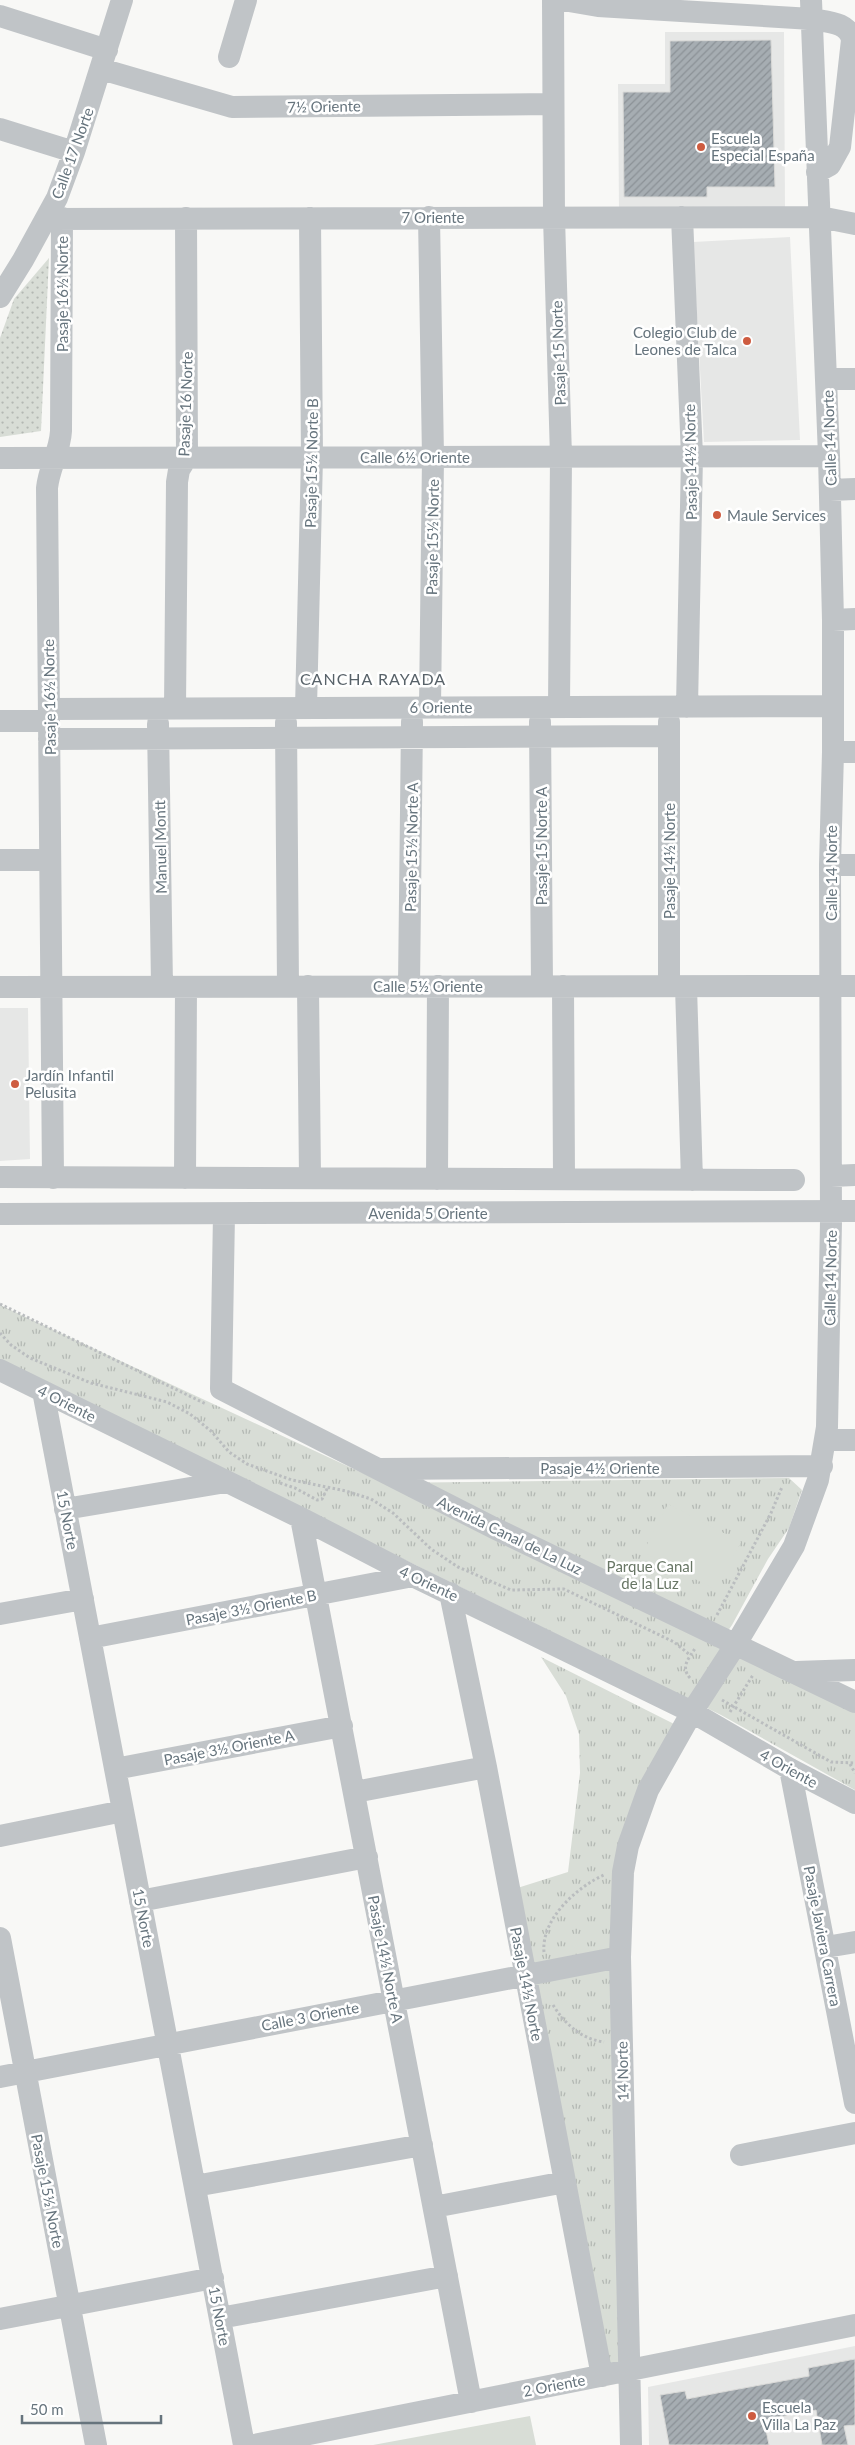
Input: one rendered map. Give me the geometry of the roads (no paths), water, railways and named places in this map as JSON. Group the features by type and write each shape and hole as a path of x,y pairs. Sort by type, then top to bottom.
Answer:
{"street":[{"name":"Calle 17 Norte","path":"0,296 54,218 122,0"},
{"path":"229,57 246,0"},
{"name":"Pasaje 15 Norte","path":"549,706 561,456 554,217 553,0"},
{"path":"563,0 598,3 812,9 844,26 849,31 852,40 840,148 830,165 818,172"},
{"name":"Calle 14 Norte","path":"692,1712 705,1689 736,1644 794,1546 810,1508 822,1466 826,1440 831,1211 830,865 844,752 833,706 830,456 812,9"},
{"name":"7½ Oriente","path":"0,16 104,60 232,106 554,104"},
{"path":"0,129 74,152"},
{"name":"Pasaje 15½ Norte","path":"421,707 433,457 429,217"},
{"name":"Pasaje 14½ Norte","path":"682,217 692,456 678,707 669,736 678,987 692,1180"},
{"name":"7 Oriente","path":"54,218 820,217 855,224"},
{"name":"Pasaje 16½ Norte","path":"53,1178 47,488 60,442 61,431 54,218"},
{"name":"Pasaje 16 Norte","path":"167,708 177,482 179,470 187,457 186,218"},
{"name":"Pasaje 15½ Norte B","path":"310,218 312,457 296,707 286,738 298,986 310,1178"},
{"path":"827,379 855,379"},
{"name":"Calle 6½ Oriente","path":"0,458 830,456"},
{"path":"830,490 855,489"},
{"path":"833,620 855,619"},
{"name":"Pasaje 15 Norte A","path":"549,706 540,737 564,1179"},
{"name":"6 Oriente","path":"49,723 167,708 833,706"},
{"name":"Pasaje 15½ Norte A","path":"409,986 412,738 421,707"},
{"name":"Manuel Montt","path":"162,986 158,739 167,708"},
{"name":"6 Oriente","path":"0,721 49,723 158,739 669,736"},
{"path":"0,860 50,860"},
{"path":"830,865 855,865"},
{"path":"437,1179 438,986"},
{"name":"Calle 5½ Oriente","path":"0,987 855,986"},
{"path":"185,1178 186,987"},
{"path":"831,1176 855,1176"},
{"path":"0,1177 794,1180"},
{"name":"Avenida 5 Oriente","path":"0,1214 855,1211"},
{"name":"Avenida Canal de La Luz","path":"224,1214 221,1389 503,1532 736,1644 764,1660 855,1702"},
{"name":"4 Oriente","path":"4,1376 43,1391 413,1576 450,1592 692,1712 790,1769 855,1803"},
{"name":"15 Norte","path":"43,1391 244,2445"},
{"path":"826,1440 855,1440"},
{"name":"Pasaje 4½ Oriente","path":"377,1469 822,1466"},
{"path":"66,1509 226,1482"},
{"name":"Pasaje 14½ Norte A","path":"300,1518 317,1594 471,2402"},
{"name":"Pasaje 3½ Oriente B","path":"90,1638 413,1576"},
{"name":"Pasaje 14½ Norte","path":"450,1592 486,1767 535,1973 565,2182 602,2376"},
{"path":"0,1614 82,1599"},
{"path":"792,1673 855,1670"},
{"name":"14 Norte","path":"630,2445 620,1957 623,1872 628,1846 648,1790 692,1712"},
{"name":"Pasaje 3½ Oriente A","path":"115,1769 342,1726"},
{"path":"355,1792 486,1767"},
{"name":"Pasaje Javiera Carrera","path":"790,1769 855,2103"},
{"path":"0,1836 123,1811"},
{"path":"140,1901 367,1857"},
{"name":"Pasaje 15½ Norte","path":"0,1938 96,2445"},
{"path":"826,1947 855,1942"},
{"name":"Calle 3 Oriente","path":"0,2077 620,1957"},
{"path":"741,2155 855,2133"},
{"path":"195,2186 422,2145"},
{"path":"434,2207 565,2182"},
{"path":"220,2318 446,2276"},
{"path":"0,2319 213,2278"},
{"name":"2 Oriente","path":"254,2445 855,2325"}],"place":[{"name":"Escuela Especial España","path":"701,147"},
{"name":"Colegio Club de Leones de Talca","path":"747,341"},
{"name":"Maule Services","path":"717,515"},
{"name":"Jardín Infantil Pelusita","path":"15,1084"},
{"name":"Escuela Villa La Paz","path":"752,2416"}],"district":[{"name":"CANCHA RAYADA","path":"373,678"}],"park label":[{"name":"Parque Canal de la Luz","path":"650,1574"}]}
